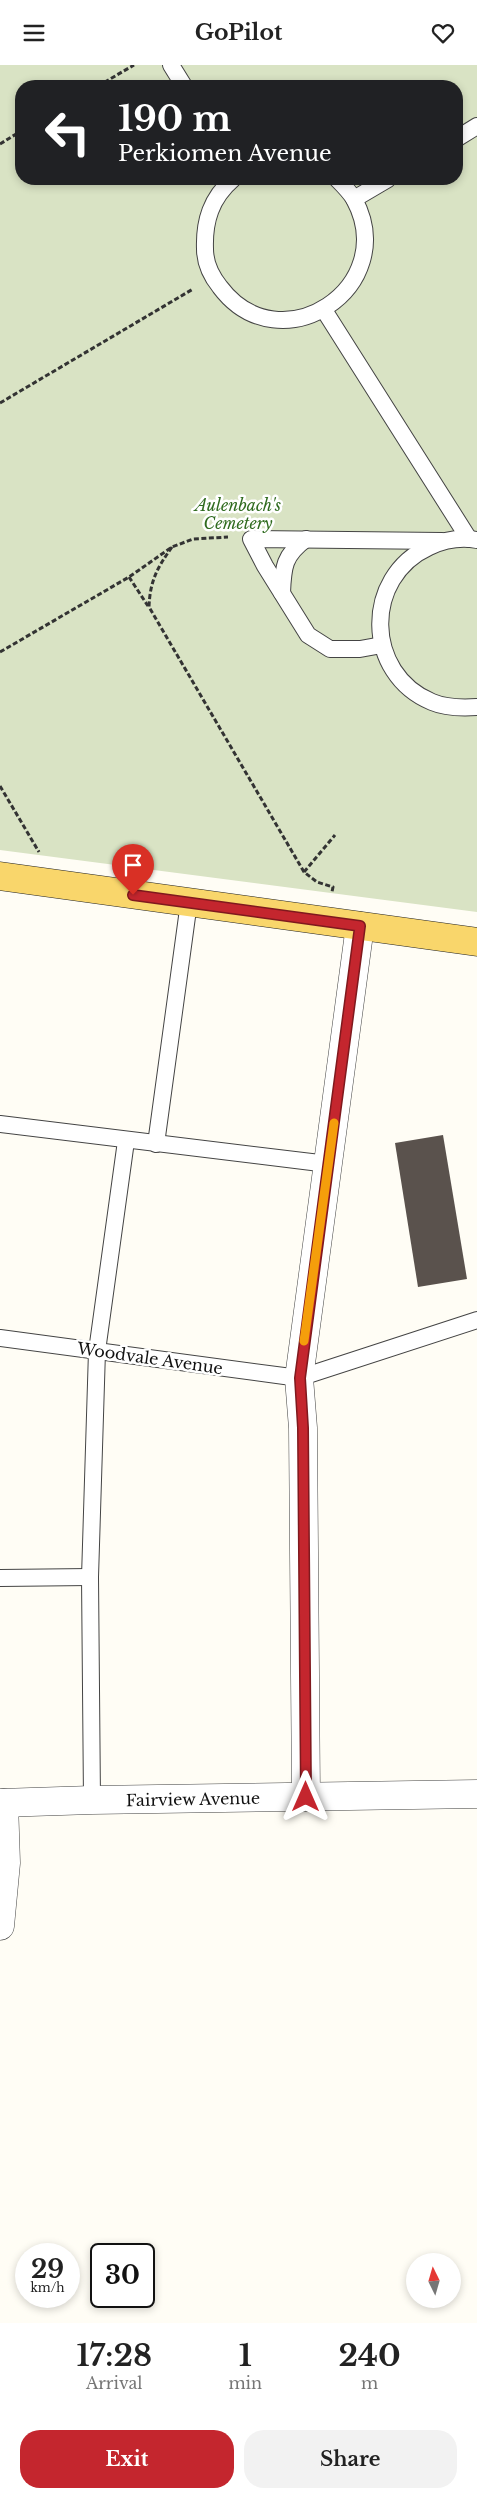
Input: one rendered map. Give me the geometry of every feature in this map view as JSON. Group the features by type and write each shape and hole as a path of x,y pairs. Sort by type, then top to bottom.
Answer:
{"main road":[{"path":"0,876 477,942"}],"street":[{"path":"306,1797 303,1428 300,1378 360,926"},
{"name":"Fairview Avenue","path":"2,1803 477,1794"},
{"path":"0,1926 6,1863 2,1803"}],"lane":[{"path":"171,65 180,80"},
{"path":"463,135 477,126"},
{"path":"226,185 210,209 204,232 205,255 213,277 228,298 250,312 274,320 300,319 324,310 344,294 358,272 364,248 363,223 354,199 342,185"},
{"path":"354,199 378,185"},
{"path":"324,310 473,540"},
{"path":"250,539 473,540"},
{"path":"250,539 308,635 330,649 360,649 382,645"},
{"path":"282,593 283,574 292,549 306,539"},
{"path":"442,541 417,552 398,570 385,593 379,619 382,645 392,669 409,688 432,702 457,708 477,707"},
{"path":"156,1144 189,903"},
{"path":"0,1124 126,1141 328,1164"},
{"path":"92,1800 90,1577 97,1351 126,1141"},
{"path":"300,1378 477,1320"},
{"name":"Woodvale Avenue","path":"0,1338 300,1378"},
{"path":"0,1578 90,1577"}],"path":[{"path":"108,80 134,65"},
{"path":"0,144 15,135"},
{"path":"0,403 213,277"},
{"path":"0,652 129,577 172,547 193,539 218,536 250,539"},
{"path":"149,607 150,587 159,566 172,547"},
{"path":"129,577 149,607 304,872 317,882 333,887 329,922"},
{"path":"0,785 37,848 41,858 40,881"},
{"path":"304,872 335,835"}],"green space":[{"name":"Aulenbach's Cemetery","path":"0,65 477,65 477,912 0,850"}],"building":[{"path":"443,1135 467,1279 418,1287 395,1143"}],"slow traffic":[{"path":"304,1341 334,1123"}],"route":[{"path":"133,895 360,926 300,1378 303,1428 306,1797"}]}
